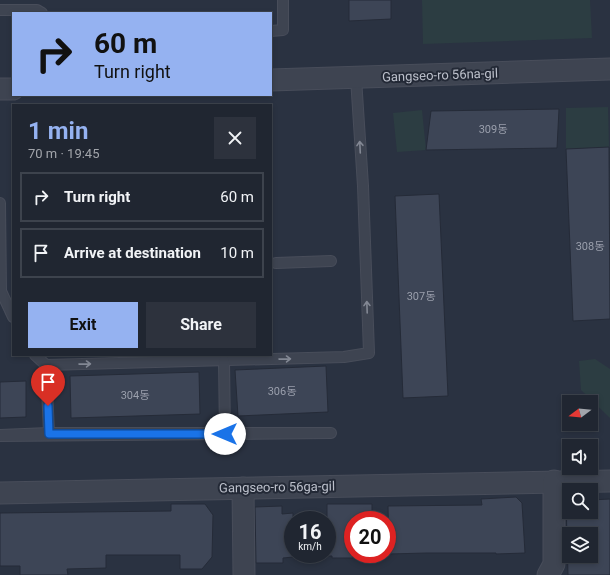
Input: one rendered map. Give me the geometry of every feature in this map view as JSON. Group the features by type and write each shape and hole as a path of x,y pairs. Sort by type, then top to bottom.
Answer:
{"street":[{"name":"Gangseo-ro 56na-gil","path":"272,80 610,69"},
{"path":"0,89 12,89"},
{"path":"548,575 554,564 554,481"},
{"name":"Gangseo-ro 56ga-gil","path":"0,493 610,481"},
{"path":"243,488 244,575"}],"lane":[{"path":"272,31 283,30 283,0"},
{"path":"0,10 37,10 40,12"},
{"path":"36,356 46,365 344,358 369,353 363,186 356,78"},
{"path":"0,203 1,291 12,315"},
{"path":"276,263 331,261"},
{"path":"224,360 225,434"},
{"path":"46,365 49,434"},
{"path":"331,433 0,436 49,434 331,433"}],"shaded area":[{"path":"422,0 590,0 592,38 423,44"},
{"path":"608,107 609,147 566,149 566,108"},
{"path":"422,110 426,150 397,152 393,113"},
{"path":"595,359 610,369 610,418 598,406 598,395 586,395 581,390 579,361"}],"building":[{"path":"349,0 391,0 391,19 349,21"},
{"path":"559,109 557,148 426,150 431,111"},
{"path":"609,147 610,319 573,321 566,149"},
{"path":"439,194 448,396 403,398 395,196"},
{"path":"326,366 328,412 238,416 235,370"},
{"path":"199,372 200,414 71,418 70,376"},
{"path":"26,381 26,417 0,418 0,382"},
{"path":"516,497 522,503 525,553 396,554 396,511 388,511 388,506 482,505 481,499"},
{"path":"610,499 610,575 568,575 568,563 598,563 598,527 567,527 567,519 598,519 598,500"},
{"path":"171,504 205,504 213,515 212,557 202,569 180,569 180,555 106,555 106,568 67,569 68,575 20,575 20,566 0,566 0,513 171,511"},
{"path":"327,504 372,504 372,511 344,511 344,558 336,558 336,511 327,511"},
{"path":"282,506 282,514 284,514 283,563 256,563 255,507"}],"route":[{"path":"48,406 49,434 225,434"}]}
